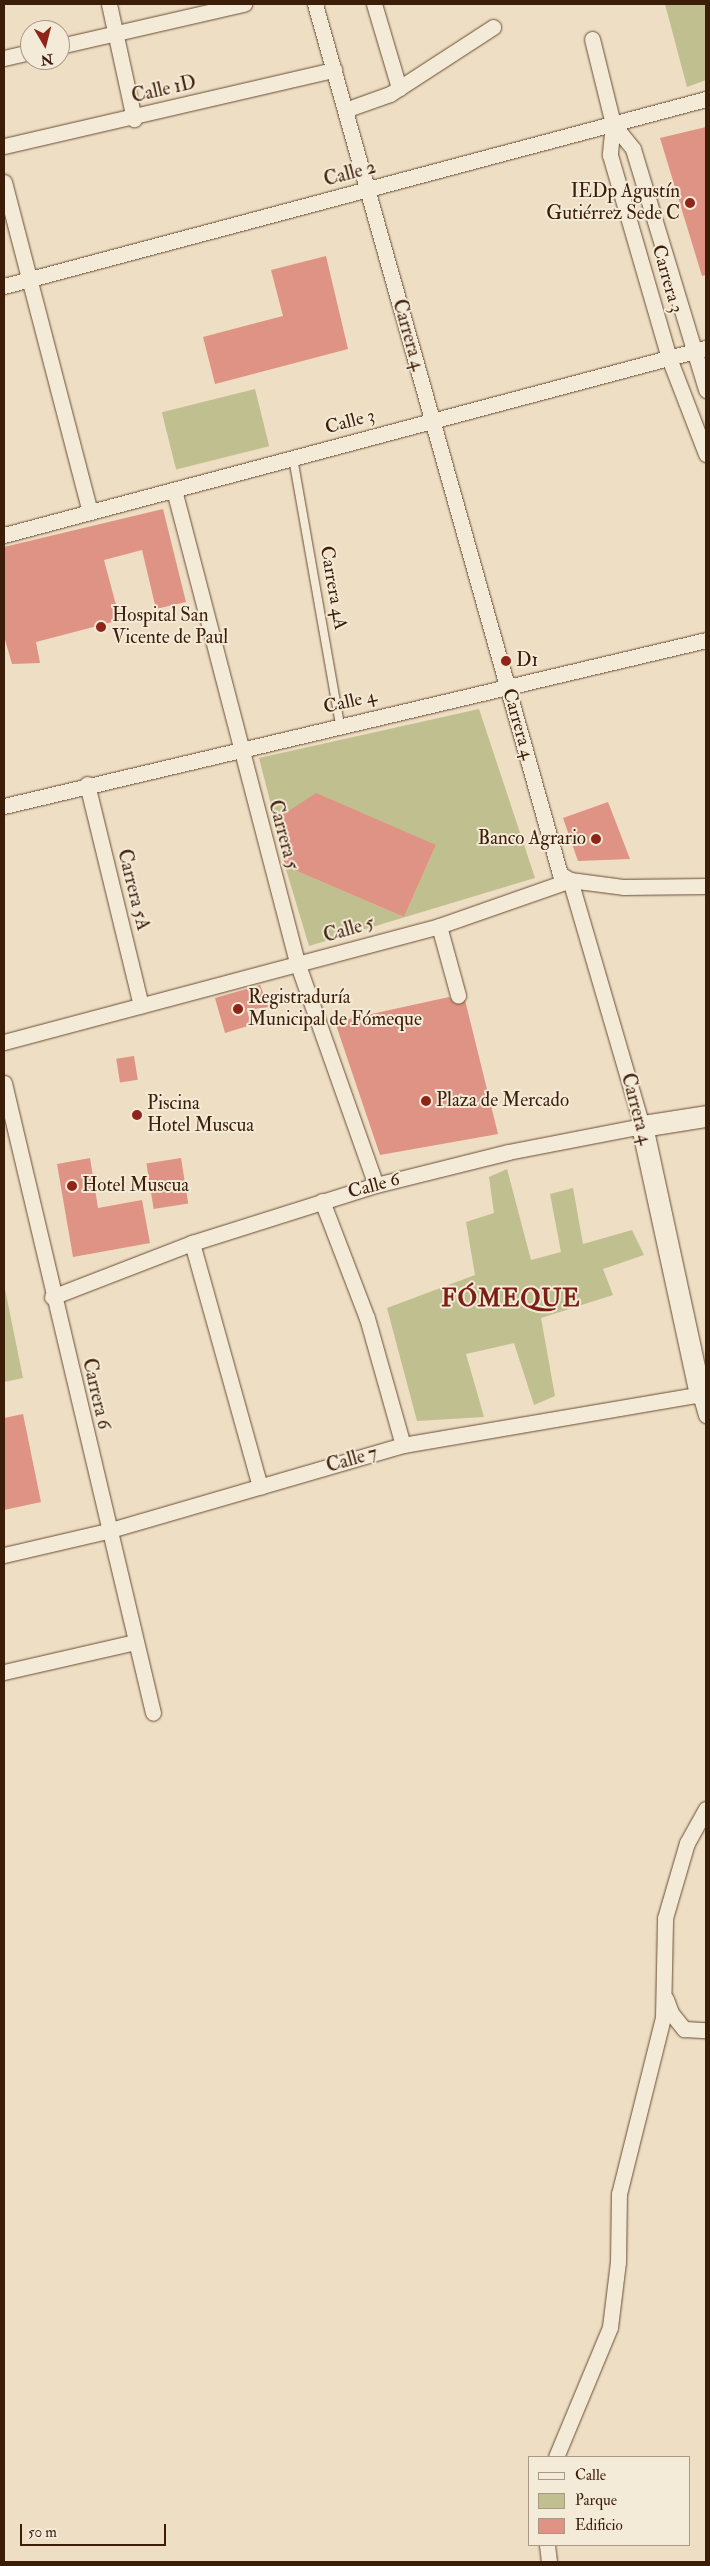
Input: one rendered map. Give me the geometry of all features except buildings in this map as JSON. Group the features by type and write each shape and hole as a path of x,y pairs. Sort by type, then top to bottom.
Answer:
{"street":[{"path":"109,4 134,118"},
{"path":"70,44 244,4"},
{"name":"Carrera 4","path":"315,4 560,874 570,880 642,1126 703,1393 706,1415"},
{"path":"374,4 399,88"},
{"path":"345,110 399,88 493,27"},
{"path":"592,39 613,124"},
{"path":"4,58 20,54"},
{"name":"Calle 1D","path":"4,146 134,118 334,70"},
{"name":"Calle 2","path":"4,286 706,100"},
{"name":"Carrera 3","path":"613,124 632,149 699,350 706,390"},
{"name":"Carrera 3","path":"613,124 610,155 670,358 706,454"},
{"path":"4,182 90,512"},
{"name":"Calle 3","path":"4,535 699,350"},
{"name":"Carrera 5","path":"174,490 238,748 298,965 376,1185"},
{"name":"Calle 4","path":"4,806 238,748 706,640"},
{"name":"Carrera 5A","path":"87,784 141,1005"},
{"name":"Calle 5","path":"4,1042 439,926 570,880 623,887 706,886"},
{"path":"439,926 458,995"},
{"name":"Carrera 6","path":"4,1083 107,1531 153,1713"},
{"name":"Calle 6","path":"52,1297 192,1243 376,1185 508,1152 642,1126 706,1116"},
{"path":"322,1201 367,1318 403,1445"},
{"path":"192,1243 260,1487"},
{"name":"Calle 7","path":"4,1555 107,1531 403,1445 703,1393"},
{"path":"4,1672 135,1642"},
{"path":"556,2456 610,2327 618,2262 619,2194 663,2017 662,1988 666,1918 687,1843 706,1809"},
{"path":"662,1988 671,2013 684,2029 706,2030"},
{"path":"547,2546 549,2562"}],"lane":[{"name":"Carrera 4A","path":"293,458 340,725"}],"green space":[{"path":"665,4 706,4 706,80 687,87"},
{"path":"255,389 269,446 176,469 162,412"},
{"path":"479,709 535,878 309,946 285,866 404,917 436,845 275,820 259,758"},
{"path":"507,1169 531,1260 561,1252 550,1194 573,1188 583,1244 632,1230 644,1255 603,1269 613,1295 541,1318 555,1396 534,1405 514,1343 466,1354 484,1417 417,1421 387,1308 475,1275 466,1222 494,1213 489,1177"},
{"path":"4,1284 23,1378 4,1382"}],"place":[{"name":"IEDp Agustín Gutiérrez Sede C","path":"690,203"},
{"name":"Hospital San Vicente de Paul","path":"101,627"},
{"name":"D1","path":"506,661"},
{"name":"Banco Agrario","path":"596,839"},
{"name":"Registraduría Municipal de Fómeque","path":"238,1009"},
{"name":"Plaza de Mercado","path":"426,1101"},
{"name":"Piscina Hotel Muscua","path":"137,1115"},
{"name":"Hotel Muscua","path":"72,1186"}],"district":[{"name":"FÓMEQUE","path":"511,1299"}]}
